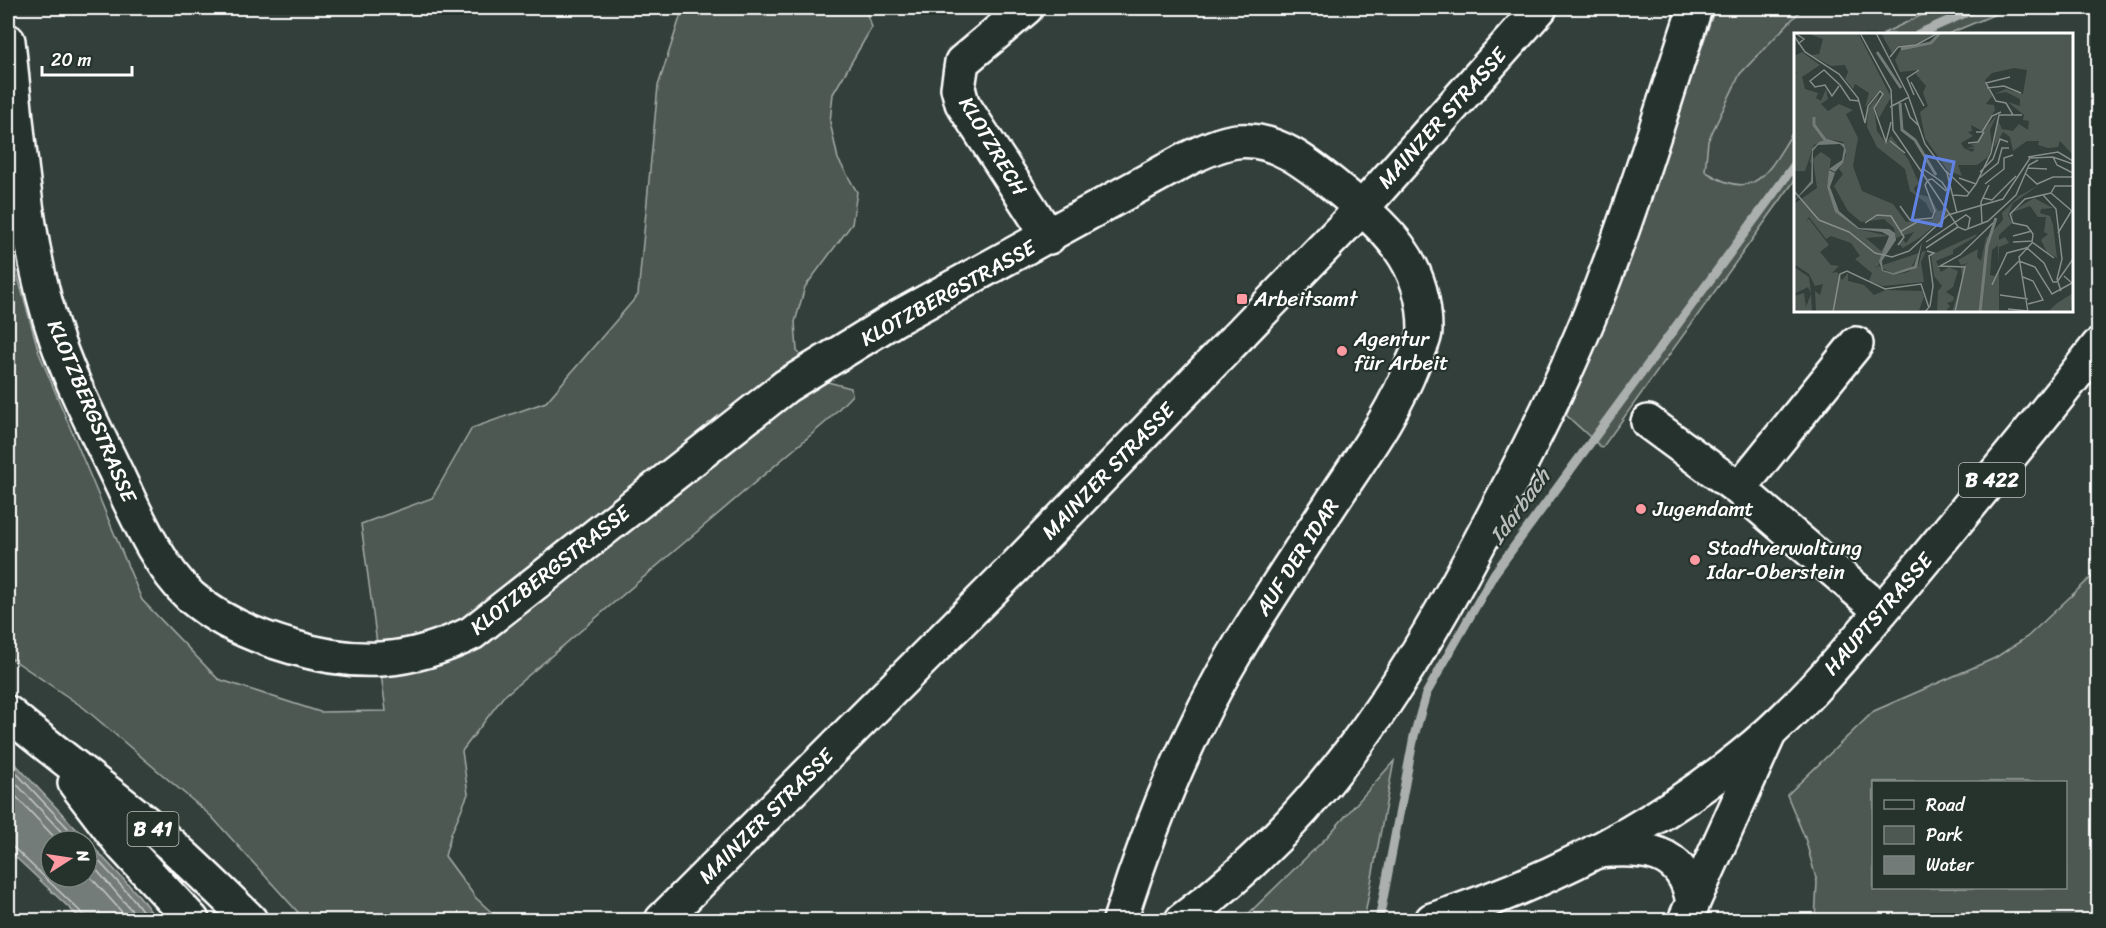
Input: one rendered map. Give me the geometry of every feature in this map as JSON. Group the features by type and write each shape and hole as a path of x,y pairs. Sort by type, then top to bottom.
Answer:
{"street":[{"name":"KLOTZRECH","path":"1026,8 962,62 958,88 962,103 1049,237"},
{"name":"MAINZER STRASSE","path":"662,921 1014,568 1362,208 1540,8"},
{"path":"1182,921 1242,872 1314,800 1382,711 1444,609 1527,453 1579,340 1607,272 1695,8"},
{"name":"KLOTZBERGSTRASSE","path":"8,41 20,242 57,341 91,421 133,507 169,573 201,604 229,622 270,641 333,657 370,660 408,657 442,648 472,633 786,386 895,319 1049,237 1189,158 1219,145 1238,141 1259,142 1298,158 1362,208"},
{"name":"AUF DER IDAR","path":"1120,921 1156,816 1201,716 1240,644 1400,397 1425,333 1421,290 1407,256 1386,230 1362,208"},
{"path":"1738,489 1856,344"},
{"name":"HAUPTSTRASSE","path":"1689,912 1769,734 1881,611 2002,468 2098,346"},
{"path":"1648,422 1738,489 1881,611"},
{"name":"B 41","path":"8,713 49,748 145,822 250,921"},
{"name":"B 422","path":"1432,921 1508,893 1596,851 1683,801 1769,734"},
{"name":"B 41","path":"49,748 123,846 192,921"},
{"name":"HAUPTSTRASSE","path":"1596,851 1640,849 1660,854 1680,870 1689,885 1689,912"}],"shaded area":[{"path":"1803,8 1937,8 1884,33 1794,33 1794,130 1762,178 1747,186 1723,181 1705,171 1708,141 1740,74"}],"green space":[{"path":"683,8 864,8 872,27 833,94 830,122 838,159 857,192 852,224 805,287 795,322 797,351 824,381 851,388 852,395 826,422 503,697 462,751 468,794 451,834 445,856 476,898 500,920 305,920 211,816 84,708 8,656 8,265 16,270 39,353 142,600 218,679 320,712 386,711 361,524 432,498 472,428 546,402 638,295 658,86"},
{"path":"1715,8 1803,8 1740,74 1708,141 1705,171 1723,181 1738,185 1750,183 1760,178 1769,169 1794,131 1794,181 1602,448 1566,415 1624,278"},
{"path":"1937,8 2010,8 1950,33 1884,33"},
{"path":"2098,571 2098,920 1815,920 1817,882 1805,838 1787,795 1874,711 1995,658 2027,637"},
{"path":"1394,761 1364,920 1242,920 1326,838"}],"water":[{"path":"8,756 76,829 39,829 39,879 8,850"},
{"path":"99,853 140,897 157,920 82,920 49,889 99,889"}],"waterway":[{"name":"Idarbach","path":"1920,33 1977,8"},
{"name":"Idarbach","path":"1379,920 1414,736 1426,694 1494,574 1794,166"}],"place":[{"name":"Arbeitsamt","path":"1242,299"},
{"name":"Agentur für Arbeit","path":"1342,351"},
{"name":"Jugendamt","path":"1641,509"},
{"name":"Stadtverwaltung Idar-Oberstein","path":"1695,560"}]}
